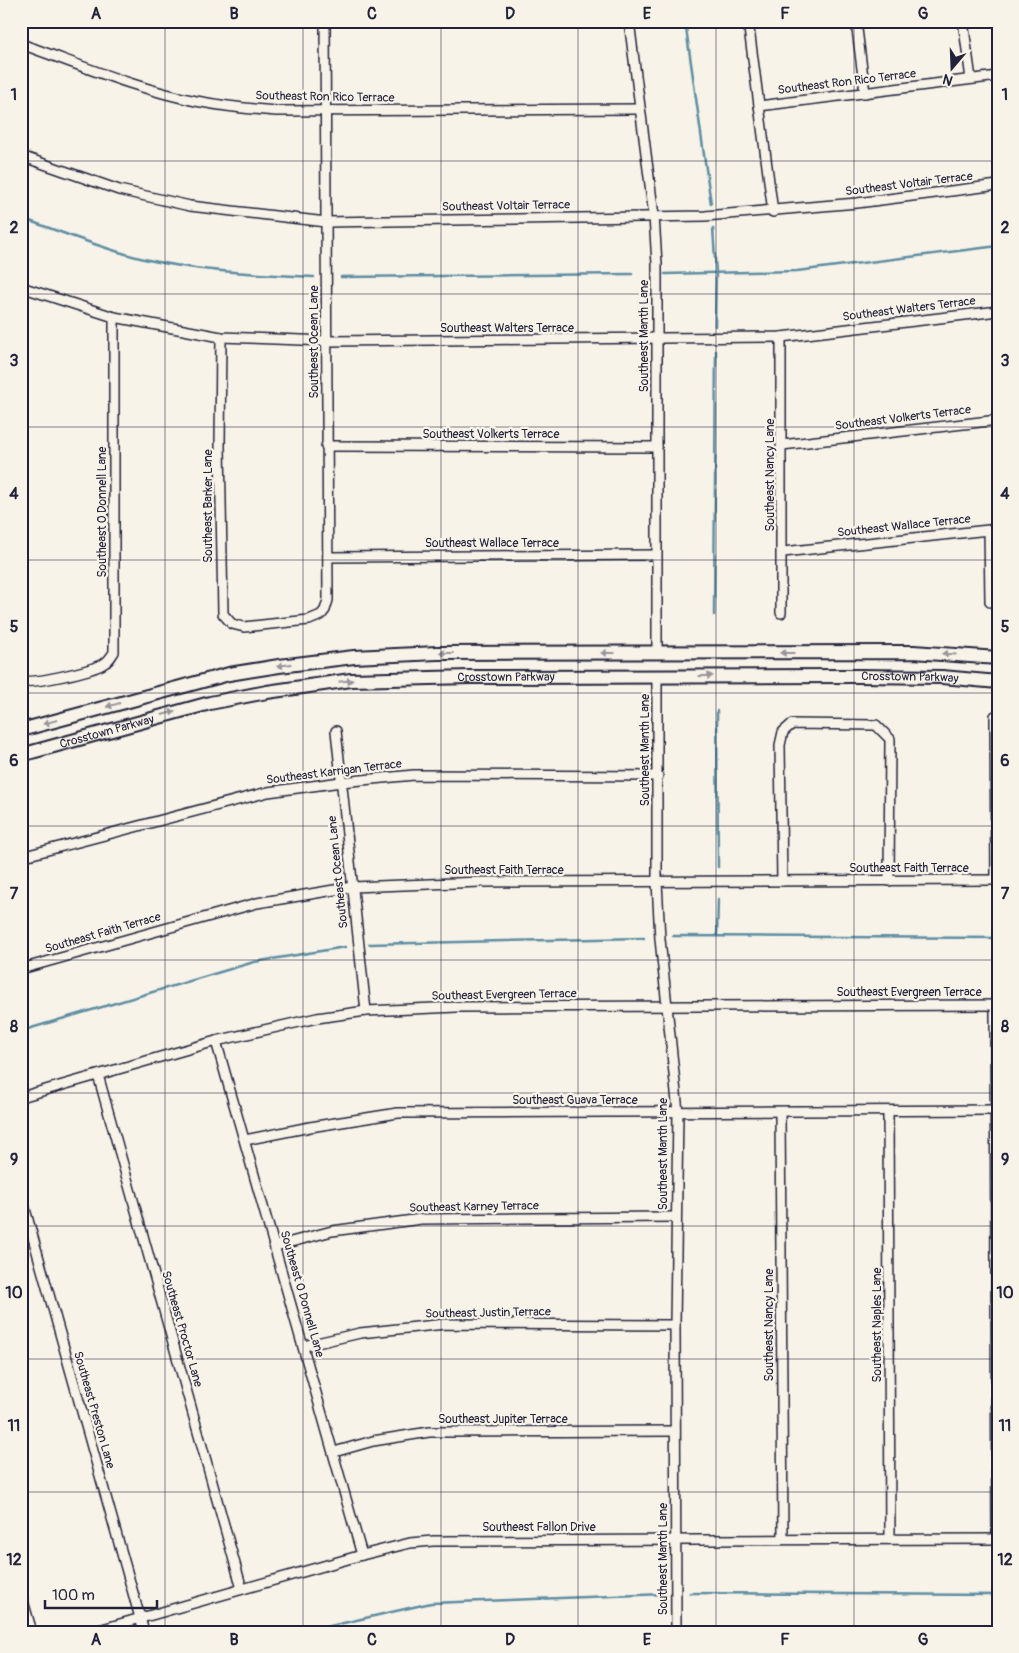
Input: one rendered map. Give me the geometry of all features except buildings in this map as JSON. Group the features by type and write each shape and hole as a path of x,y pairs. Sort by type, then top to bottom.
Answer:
{"main road":[{"name":"Crosstown Parkway","path":"21,730 206,680 279,666 376,655 913,652 998,658"},
{"path":"470,677 479,668 477,654"},
{"name":"Crosstown Parkway","path":"21,755 210,703 267,692 351,680 470,677 920,676 998,682"},
{"path":"77,739 72,729 80,714"}],"street":[{"name":"Southeast Ocean Lane","path":"277,623 316,618 325,610 328,600 325,21"},
{"name":"Southeast Manth Lane","path":"629,21 654,216 656,264 657,653"},
{"path":"748,21 773,212"},
{"path":"856,21 864,93"},
{"path":"963,21 971,79"},
{"name":"Southeast Ron Rico Terrace","path":"21,44 157,91 194,101 276,111 639,109"},
{"name":"Southeast Ron Rico Terrace","path":"759,106 998,76"},
{"name":"Southeast Voltair Terrace","path":"21,156 120,190 190,206 326,222 705,216 773,212 998,185"},
{"name":"Southeast Walters Terrace","path":"21,287 114,317 221,337 328,341 656,340 781,336 998,311"},
{"name":"Southeast O Donnell Lane","path":"21,682 34,682 104,664 112,656 115,646 114,317"},
{"name":"Southeast Nancy Lane","path":"781,336 783,552 781,613"},
{"name":"Southeast Barker Lane","path":"221,337 221,608 226,620 238,627 277,623"},
{"name":"Southeast Volkerts Terrace","path":"782,445 998,420"},
{"name":"Southeast Volkerts Terrace","path":"326,446 657,447"},
{"path":"990,602 994,529"},
{"name":"Southeast Wallace Terrace","path":"783,552 994,529"},
{"name":"Southeast Wallace Terrace","path":"328,557 656,555"},
{"name":"Southeast Manth Lane","path":"657,676 657,882 660,939 678,1112 675,1217 676,1632"},
{"path":"995,716 997,880"},
{"path":"782,881 780,745 782,732 792,724 876,725 890,739 889,881"},
{"name":"Southeast Ocean Lane","path":"336,731 366,1011"},
{"name":"Southeast Karrigan Terrace","path":"21,857 268,792 341,782 414,775 658,776"},
{"name":"Southeast Faith Terrace","path":"21,969 257,903 352,887 471,882 997,880"},
{"path":"996,1005 997,1539"},
{"name":"Southeast Evergreen Terrace","path":"21,1097 216,1041 317,1018 366,1011 457,1007 996,1005"},
{"name":"Southeast O Donnell Lane","path":"216,1041 276,1246 362,1555"},
{"name":"Southeast Proctor Lane","path":"98,1075 242,1589"},
{"name":"Southeast Guava Terrace","path":"245,1140 310,1127 398,1113 996,1110"},
{"name":"Southeast Nancy Lane","path":"780,1112 783,1538"},
{"name":"Southeast Naples Lane","path":"888,1112 890,1538"},
{"name":"Southeast Preston Lane","path":"21,1195 144,1632"},
{"name":"Southeast Karney Terrace","path":"276,1246 332,1231 421,1219 675,1217"},
{"name":"Southeast Justin Terrace","path":"304,1346 360,1333 445,1324 675,1325"},
{"name":"Southeast Jupiter Terrace","path":"334,1452 373,1441 430,1432 675,1431"},
{"name":"Southeast Fallon Drive","path":"92,1632 410,1543 433,1541 783,1538 997,1539"},
{"path":"21,1594 32,1632"}],"waterway":[{"path":"685,21 711,204"},
{"path":"21,218 82,240 144,259 186,267 229,272 314,277"},
{"path":"713,228 716,273 715,326"},
{"path":"665,274 797,271 998,246"},
{"path":"341,277 632,274"},
{"path":"714,615 716,351"},
{"path":"717,711 718,867"},
{"path":"717,936 718,899"},
{"path":"673,936 998,938"},
{"path":"369,944 644,938"},
{"path":"21,1031 254,962 345,947"},
{"path":"690,1593 998,1595"},
{"path":"304,1632 431,1603 665,1594"}]}
